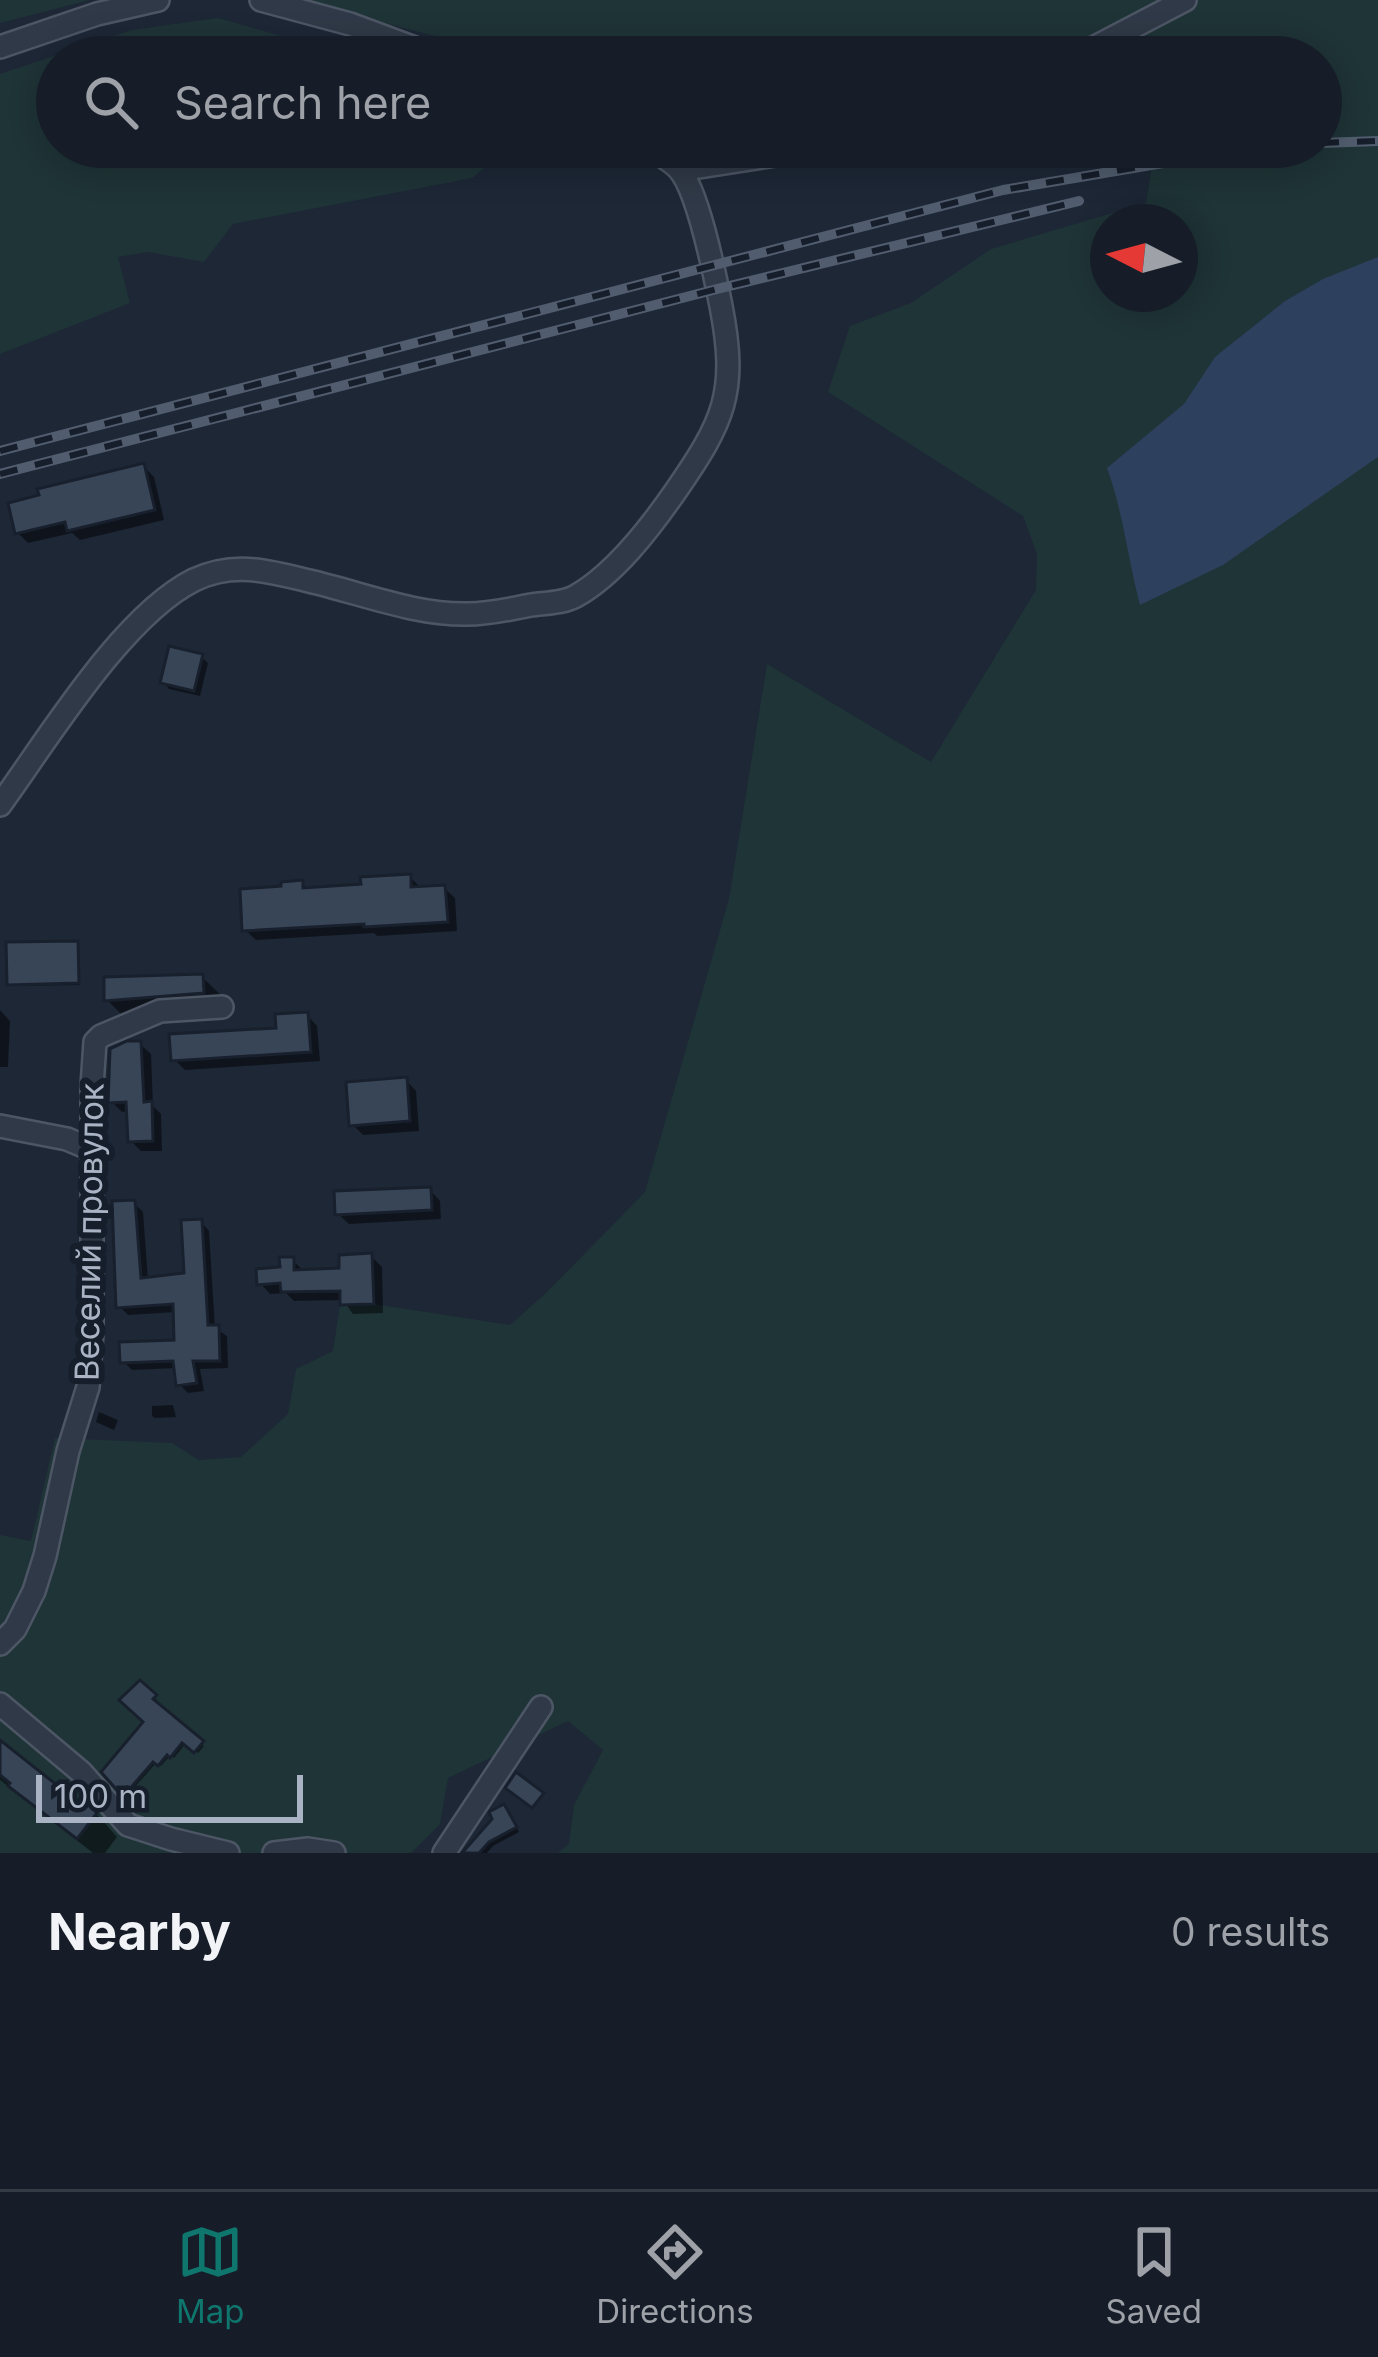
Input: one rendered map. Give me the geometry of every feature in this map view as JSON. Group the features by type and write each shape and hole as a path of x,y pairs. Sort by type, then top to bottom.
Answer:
{"street":[{"path":"0,47 98,14 158,0"},
{"path":"261,0 384,36"},
{"path":"1116,36 1185,0"},
{"path":"0,805 97,670 159,601 195,579 227,568 266,571 430,610 470,614 573,598 618,562 658,516 719,421 727,391 730,356 711,266 701,224 677,168"},
{"path":"680,170 693,168"},
{"name":"Веселий провулок","path":"0,1644 15,1629 34,1591 88,1387 95,1042 160,1011 222,1007"},
{"path":"0,1126 67,1139 93,1150"},
{"path":"0,1703 81,1772 128,1825 228,1853"},
{"path":"444,1853 541,1708"},
{"path":"274,1853 308,1849 334,1853"}],"green space":[{"path":"0,0 90,0 0,23"},
{"path":"290,0 1378,0 1378,1853 558,1853 569,1844 574,1805 603,1750 568,1721 448,1778 440,1824 411,1853 0,1853 0,1535 31,1541 55,1438 172,1443 199,1460 241,1457 288,1414 296,1369 333,1351 340,1305 374,1304 510,1325 645,1192 729,899 767,664 931,762 1036,590 1037,554 1023,516 828,392 850,326 911,303 991,249 1090,220 1090,312 1198,312 1198,204 1143,204 1152,168 1342,168 1342,36 436,36"},
{"path":"218,18 282,36 114,36"},
{"path":"36,62 36,168 484,168 472,178 233,224 204,262 148,252 118,257 130,303 0,354 0,74"}],"water":[{"path":"1378,257 1378,457 1223,565 1140,605 1107,468 1184,404 1215,357 1285,301 1323,279"}],"building":[{"path":"144,463 155,510 67,531 65,522 15,534 8,503 39,495 37,489"},
{"path":"169,646 203,654 194,691 160,683"},
{"path":"411,874 411,887 445,885 448,922 242,931 240,889 303,880 303,888 361,884 360,877"},
{"path":"78,941 79,983 7,985 6,942"},
{"path":"203,974 204,993 104,1001 104,977"},
{"path":"308,1012 311,1052 171,1061 169,1034 276,1028 275,1014"},
{"path":"141,1041 144,1102 152,1101 153,1141 128,1142 126,1102 108,1103 110,1049"},
{"path":"407,1077 410,1121 349,1126 346,1082"},
{"path":"431,1187 432,1210 335,1215 334,1191"},
{"path":"135,1200 141,1278 184,1273 181,1220 202,1219 208,1325 219,1325 220,1361 193,1361 197,1383 176,1386 173,1361 120,1363 119,1342 174,1340 173,1304 116,1308 112,1201"},
{"path":"372,1253 374,1304 340,1305 340,1291 281,1292 280,1283 257,1285 256,1269 280,1267 279,1257 294,1257 294,1270 339,1268 339,1255"},
{"path":"140,1680 157,1695 153,1699 204,1741 194,1753 182,1743 158,1766 153,1762 133,1785 144,1794 133,1808 101,1772 143,1722 119,1700"},
{"path":"0,1740 77,1801 82,1796 97,1813 77,1839 8,1786 0,1775"},
{"path":"516,1772 544,1793 532,1808 505,1788"},
{"path":"504,1804 517,1827 479,1853 462,1853 492,1819 489,1812"}],"railway":[{"path":"1342,142 1378,141"},
{"path":"0,451 1003,190 1133,168"},
{"path":"0,474 1079,201"}]}
